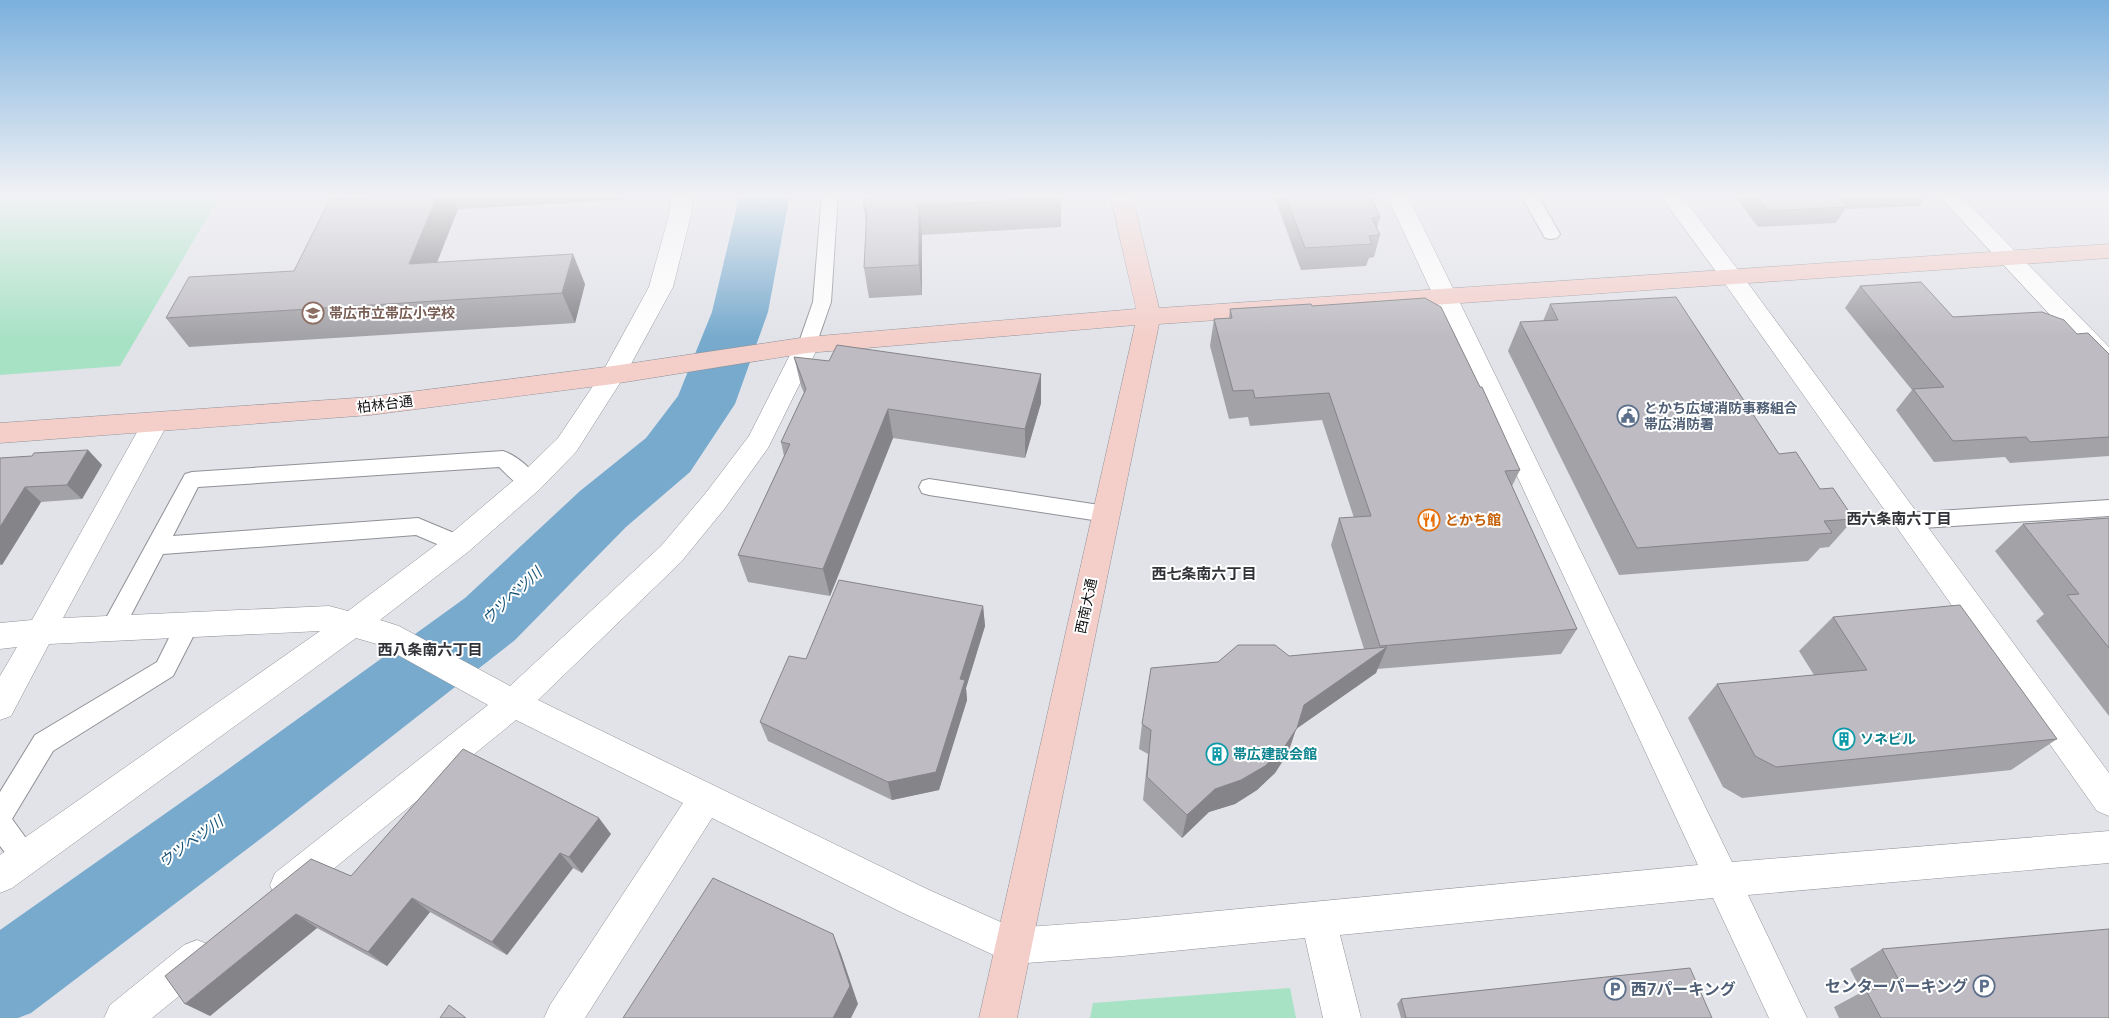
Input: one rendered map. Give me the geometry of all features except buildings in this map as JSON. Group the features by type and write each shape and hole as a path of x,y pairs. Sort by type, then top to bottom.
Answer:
{"street":[{"path":"0,876 351,625 458,544 530,482 567,446 613,375 661,287 673,242"},
{"name":"西南大通","path":"998,1018 1149,315 1132,242"},
{"path":"1418,242 1724,880 1788,1018"},
{"path":"1705,242 2109,800"},
{"path":"1993,242 2109,362"},
{"name":"柏林台通","path":"0,433 370,406 613,375 768,349 1149,315 1444,297 2109,250"},
{"path":"268,900 514,703 670,554 715,501 759,441 807,345"},
{"path":"0,706 156,423"},
{"path":"0,636 40,632 329,618 388,635 483,688 915,901 1013,946 1123,938 1724,880 2109,847"},
{"path":"563,1018 706,797"},
{"path":"1319,920 1342,1018"},
{"path":"123,1018 222,938"}],"lane":[{"path":"807,345 822,302 826,242"},
{"path":"112,629 192,480 503,459 530,482"},
{"path":"929,487 1106,514"},
{"path":"1907,521 2109,508"},
{"path":"156,546 418,526 458,544"},
{"path":"0,814 44,743 165,669 187,625"},
{"path":"0,825 25,858"}],"green space":[{"path":"0,242 193,242 120,366 0,375"},
{"path":"1290,988 1296,1018 1090,1018 1093,1003"}],"waterway":[{"name":"ウツベツ川","path":"0,982 248,801 490,619 603,509 668,455 705,404 740,312 755,242"}],"place":[{"name":"帯広市立帯広小学校","path":"313,313"},
{"name":"とかち広域消防事務組合 帯広消防署","path":"1628,416"},
{"name":"とかち館","path":"1429,520"},
{"name":"ソネビル","path":"1844,739"},
{"name":"帯広建設会館","path":"1217,754"},
{"name":"センターパーキング","path":"1984,986"},
{"name":"西7パーキング","path":"1615,989"}],"district":[{"name":"西六条南六丁目","path":"1899,519"},
{"name":"西七条南六丁目","path":"1204,574"},
{"name":"西八条南六丁目","path":"430,650"}]}
